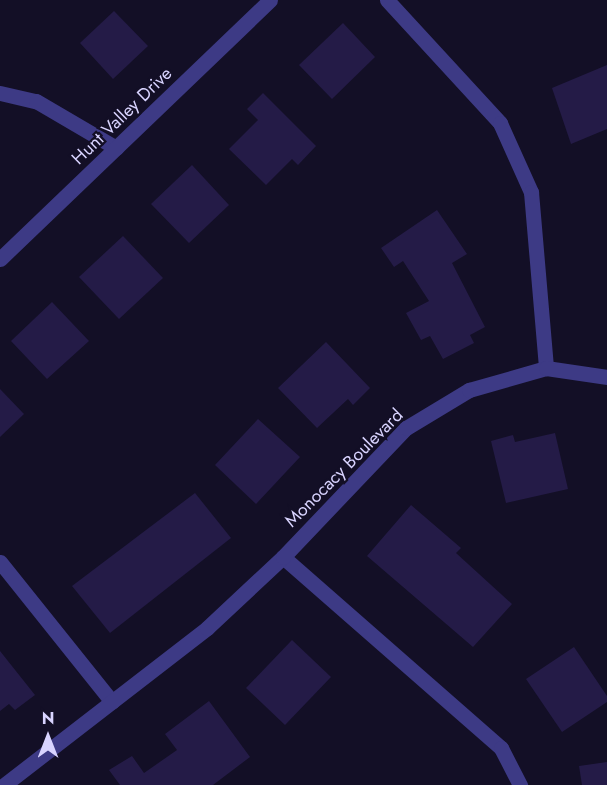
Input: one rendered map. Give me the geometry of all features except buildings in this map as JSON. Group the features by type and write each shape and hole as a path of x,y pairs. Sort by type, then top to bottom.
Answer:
{"street":[{"name":"Hunt Valley Drive","path":"0,259 270,0"},
{"path":"389,1 500,123 531,192 546,368"},
{"path":"0,93 36,101 116,148"},
{"name":"Monocacy Boulevard","path":"4,785 207,628 283,557 406,428 469,390 546,368 607,377"},
{"path":"283,557 501,748 520,785"},
{"path":"0,562 112,702"}]}
